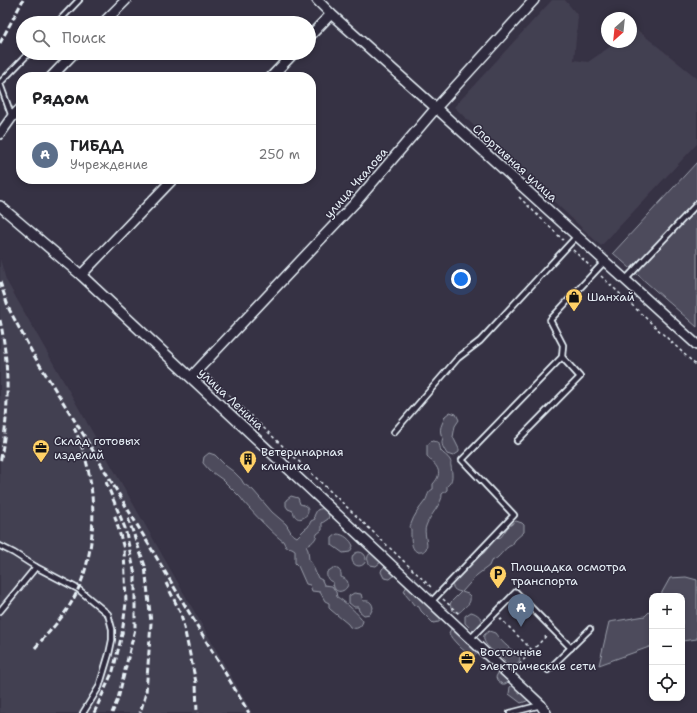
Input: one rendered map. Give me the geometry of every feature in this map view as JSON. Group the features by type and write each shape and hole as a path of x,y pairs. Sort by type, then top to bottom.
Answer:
{"street":[{"path":"110,16 126,0"},
{"name":"Спортивная улица","path":"317,0 697,345"},
{"name":"улица Чкалова","path":"191,377 355,203 529,2"},
{"path":"316,30 331,14"},
{"path":"56,72 67,60"},
{"path":"276,72 287,60"},
{"path":"0,134 16,113"},
{"path":"81,275 168,184"},
{"name":"улица Ленина","path":"0,206 81,275 544,709"}],"lane":[{"path":"64,16 79,0"},
{"path":"12,117 0,84 22,60"},
{"path":"625,280 697,204"},
{"path":"394,432 458,358 480,341 577,236"},
{"path":"431,602 514,515 462,460 562,357 563,345 550,320 605,262"},
{"path":"517,441 580,377 562,357"},
{"path":"0,546 78,589 108,614 112,629 112,640 109,654 99,687 84,713"},
{"path":"0,611 36,567"},
{"path":"470,639 516,592 570,648"},
{"path":"548,670 590,629"},
{"path":"510,713 544,709"}],"path":[{"path":"519,197 595,272 697,366"},
{"path":"207,374 460,616"},
{"path":"495,614 533,650"},
{"path":"515,669 550,632"}],"shaded area":[{"path":"552,0 565,0 578,16 574,60 588,62 608,48 637,48 637,30 697,78 697,144 601,246 454,107"},
{"path":"697,162 697,327 613,253"},
{"path":"0,259 6,280 252,713 0,713"},
{"path":"450,412 456,414 459,420 455,426 453,437 459,452 453,456 447,454 442,444 443,438 440,432 445,416"},
{"path":"432,441 438,442 441,451 450,460 452,477 451,482 447,486 447,490 442,494 442,498 426,526 425,532 427,547 422,552 417,552 413,548 410,526 415,515 433,489 433,484 438,475 438,468 427,456 427,445"},
{"path":"209,453 215,455 241,479 244,484 253,490 272,512 286,524 292,534 297,537 308,527 311,521 315,519 314,516 317,510 326,510 329,516 328,519 322,523 322,530 317,534 313,542 306,546 309,560 318,578 322,580 324,585 332,586 337,597 362,619 363,621 360,627 350,627 329,608 329,603 325,601 320,592 312,591 310,585 306,584 298,566 295,563 295,550 286,547 283,541 261,521 223,480 209,470 203,463 204,457"},
{"path":"291,496 298,498 300,504 306,506 308,513 306,516 299,518 295,516 293,511 288,509 286,506 286,500"},
{"path":"516,521 524,525 524,532 512,545 506,548 497,558 491,561 489,566 477,575 462,592 470,596 470,602 461,611 453,611 450,605 451,602 461,592 454,589 453,581 475,558 484,553 496,538 501,537 508,527"},
{"path":"337,534 345,536 351,542 353,546 350,552 343,553 332,545 332,538"},
{"path":"356,552 362,552 366,556 366,562 362,566 356,566 352,562 352,556"},
{"path":"373,552 382,559 376,566 370,565 368,561 368,555"},
{"path":"387,565 396,572 390,579 384,578 381,572"},
{"path":"333,568 339,570 341,577 348,583 344,590 337,591 334,588 333,582 327,577 327,572"},
{"path":"686,577 697,580 697,639 685,641 685,593 662,593 670,578"},
{"path":"407,586 442,616 439,622 433,623 419,607 414,605 405,594 404,591"},
{"path":"354,593 361,594 363,601 369,601 372,604 373,608 370,614 364,615 359,611 358,607 354,607 349,603 349,596"},
{"path":"471,612 479,617 484,625 474,632 465,623 465,616"},
{"path":"649,612 649,647 599,665 609,622 645,616"},
{"path":"452,627 479,652 477,654 469,654 455,642 449,633"},
{"path":"489,631 495,633 499,639 517,653 520,659 517,664 508,664 489,647 484,639 484,635"},
{"path":"499,671 510,681 502,684 497,680 496,677"},
{"path":"515,683 529,699 527,701 521,703 509,694 510,687"}],"railway":[{"path":"0,43 23,0"},
{"path":"0,282 9,309 33,354 83,434 249,713"},
{"path":"0,320 7,373 7,410 0,463"},
{"path":"35,648 57,623 68,608 79,588 86,567 91,543 93,519 89,471 83,449 74,428"},
{"path":"106,482 125,528 135,575 135,629 118,699 112,713"},
{"path":"94,713 113,671 122,634 126,603 124,549 114,513"},
{"path":"128,518 145,566 151,623 146,693 140,713"},
{"path":"166,583 181,614 196,682 197,713"}],"place":[{"name":"Шанхай","path":"574,312"},
{"name":"Склад готовых изделий","path":"41,463"},
{"name":"Ветеринарная клиника","path":"248,474"},
{"name":"Площадка осмотра транспорта","path":"498,589"},
{"name":"ГИБДД","path":"521,627"},
{"name":"Восточные электрические сети","path":"467,674"}]}
